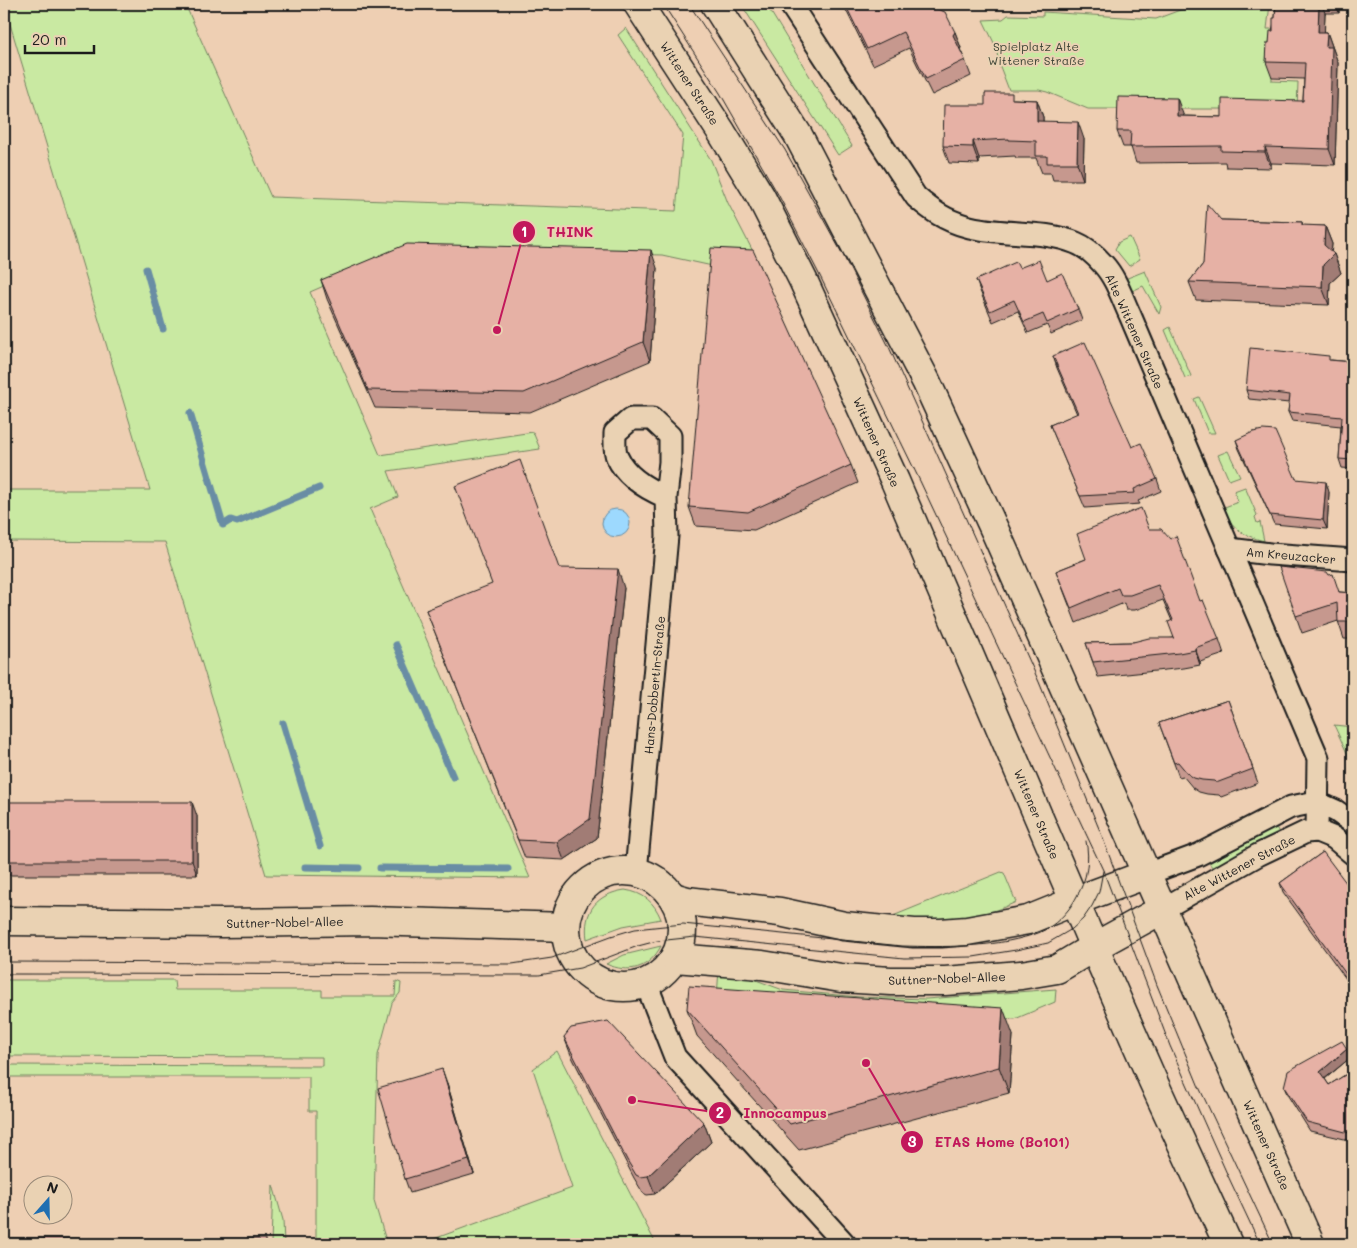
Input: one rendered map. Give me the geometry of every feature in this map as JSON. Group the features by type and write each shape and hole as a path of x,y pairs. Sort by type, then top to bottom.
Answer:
{"main road":[{"name":"Wittener Straße","path":"638,4 722,133 761,197 803,280 898,489 1153,1081 1228,1244"},
{"name":"Wittener Straße","path":"715,4 798,135 926,381 996,533 1310,1244"},
{"path":"620,871 636,872 657,880 673,897 682,919 683,932 681,945 665,972 646,983 632,987 616,987 598,981 580,968 570,952 567,943 566,927 571,903 591,880 605,874 620,871"},
{"path":"673,897 687,901 780,912 844,926 914,933 967,931 1028,920 1147,874"},
{"path":"1094,947 1163,909"},
{"name":"Suttner-Nobel-Allee","path":"4,921 199,923 370,921 566,927"},
{"name":"Suttner-Nobel-Allee","path":"675,958 762,966 841,978 891,981 945,981 1021,975 1057,968 1094,947"}],"street":[{"name":"Alte Wittener Straße","path":"790,4 916,197 937,214 966,226 1058,238 1077,243 1092,253 1104,265 1115,282 1130,315 1318,758 1317,831 1306,832 1258,855 1163,909"},
{"name":"Hans-Dobbertin-Straße","path":"636,872 667,536 666,498"},
{"name":"Am Kreuzacker","path":"1229,549 1353,560"},
{"path":"1147,874 1198,855 1292,807 1316,802 1336,811 1353,823"},
{"path":"1317,831 1334,838 1353,854"},
{"path":"646,983 675,1057 845,1244"}],"green space":[{"path":"4,4 185,4 271,197 676,211 683,135 618,35 626,28 711,160 728,203 761,267 717,267 662,255 409,249 310,292 380,455 533,432 540,449 388,471 398,497 370,509 530,878 266,875 165,542 4,541 4,490 150,490"},
{"path":"741,4 766,4 852,146 838,155"},
{"name":"Spielplatz Alte Wittener Straße","path":"1213,4 1270,4 1267,29 1275,29 1271,57 1272,81 1298,82 1297,109 1088,109 1039,90 1009,90 999,64 996,47 983,20 1003,19 1008,15 1043,16 1043,12 1156,19 1180,10"},
{"path":"1130,237 1140,259 1129,266 1115,249 1119,242"},
{"path":"1145,271 1161,307 1159,314 1143,286 1130,292 1125,279"},
{"path":"1170,327 1191,376 1185,378 1165,330"},
{"path":"1199,397 1215,433 1208,433 1194,399"},
{"path":"1228,451 1240,476 1229,480 1218,455"},
{"path":"1245,487 1257,515 1255,517 1257,523 1260,522 1264,541 1239,530 1230,521 1222,508 1238,502 1234,491"},
{"path":"1334,725 1353,727 1353,766"},
{"path":"1276,827 1279,833 1213,868 1209,863"},
{"path":"1001,872 1004,873 1016,902 986,913 971,916 940,919 892,919 893,916"},
{"path":"625,890 638,893 648,899 661,919 623,926 587,939 587,920 594,906 607,895"},
{"path":"661,946 651,960 638,967 623,969 606,964 624,955"},
{"path":"719,969 737,973 783,990 860,997 926,999 1056,989 1055,1002 1015,1019 737,1003 717,997"},
{"path":"4,980 174,980 175,990 322,990 322,996 395,996 396,981 401,983 400,993 392,1003 378,1055 374,1201 387,1244 316,1244 316,1111 309,1111 309,1077 4,1077 4,1065 322,1066 322,1057 4,1056"},
{"path":"557,1051 656,1244 420,1244 572,1188 533,1069"},
{"path":"273,1185 283,1220 284,1244 271,1244"}],"water":[{"path":"616,509 626,513 630,523 626,533 616,537 606,533 602,523 606,513"}],"building":[{"path":"845,4 929,4 945,12 955,32 953,35 965,60 926,79 903,32 867,49"},
{"path":"1276,4 1319,4 1318,32 1327,32 1326,47 1332,47 1329,149 1265,147 1265,152 1221,151 1221,146 1130,147 1131,131 1117,131 1118,97 1177,98 1177,116 1222,117 1222,99 1303,101 1305,63 1266,62 1267,43 1269,43 1270,31 1273,31"},
{"path":"985,93 1012,93 1012,99 1037,100 1037,121 1078,122 1077,163 1047,163 1047,156 1036,156 1036,141 1009,139 973,141 973,147 943,146 944,105 985,105"},
{"path":"1207,204 1221,220 1302,222 1302,225 1325,226 1324,245 1334,254 1323,265 1322,287 1189,282 1203,264"},
{"path":"407,244 651,250 643,342 524,393 368,390 321,280"},
{"path":"711,248 753,250 851,465 748,512 689,507"},
{"path":"1039,260 1047,280 1062,273 1078,309 1047,323 1043,314 1024,322 1014,300 990,311 976,280 1016,262 1019,268"},
{"path":"1085,342 1132,447 1141,443 1157,479 1134,489 1135,493 1080,496 1050,425 1078,413 1053,356"},
{"path":"1250,348 1329,356 1329,360 1353,362 1353,460 1339,459 1342,417 1288,412 1290,395 1246,390"},
{"path":"1263,430 1275,431 1296,479 1326,482 1323,520 1270,515 1236,440 1253,432"},
{"path":"520,460 559,568 618,569 590,819 557,842 518,840 426,610 492,584 455,486"},
{"path":"1141,508 1149,529 1161,529 1170,539 1176,536 1200,601 1203,600 1219,639 1195,648 1195,650 1179,653 1093,662 1086,643 1133,642 1149,638 1174,638 1168,622 1173,620 1158,585 1130,595 1121,595 1118,588 1071,608 1056,571 1086,559 1077,534"},
{"path":"1279,567 1327,572 1329,575 1333,574 1339,592 1353,593 1353,622 1338,622 1337,603 1296,616"},
{"path":"1228,700 1253,769 1216,783 1214,781 1194,778 1178,762 1174,763 1159,723"},
{"path":"4,802 192,802 192,861 4,861"},
{"path":"1323,852 1353,892 1353,969 1346,974 1280,883"},
{"path":"689,986 1003,1008 999,1067 790,1124 687,1009"},
{"path":"608,1021 704,1123 648,1176 640,1177 636,1175 564,1037 571,1028"},
{"path":"1342,1041 1347,1049 1320,1072 1329,1085 1353,1070 1353,1134 1307,1122 1284,1087 1288,1071"},
{"path":"442,1069 469,1160 405,1179 378,1088"},
{"path":"4,1238 265,1239 265,1244 4,1244"}],"waterway":[{"path":"146,269 163,329"},
{"path":"190,413 223,525 231,520 237,522 319,488"},
{"path":"396,645 453,777"},
{"path":"283,723 320,846"},
{"path":"305,867 359,868"},
{"path":"380,868 508,869"}],"tram line":[{"path":"663,4 720,93 779,196 920,481 1103,870 1170,1046 1260,1244"},
{"path":"689,4 785,150 843,255 889,347 1039,682 1102,836 1157,985 1199,1087 1273,1244"},
{"path":"4,962 512,964 552,958 635,929 683,924 902,946 984,944 1017,939 1039,933 1064,915 1077,896 1085,876 1088,862 1086,841"},
{"path":"4,974 539,975 580,968 638,946 657,941 695,937 904,958 973,957 1048,943 1072,929 1083,919 1092,906 1099,892 1103,871"}],"place":[{"name":"THINK","path":"497,330"},
{"name":"ETAS Home (Bo101)","path":"866,1063"},
{"name":"Innocampus","path":"632,1100"}]}
